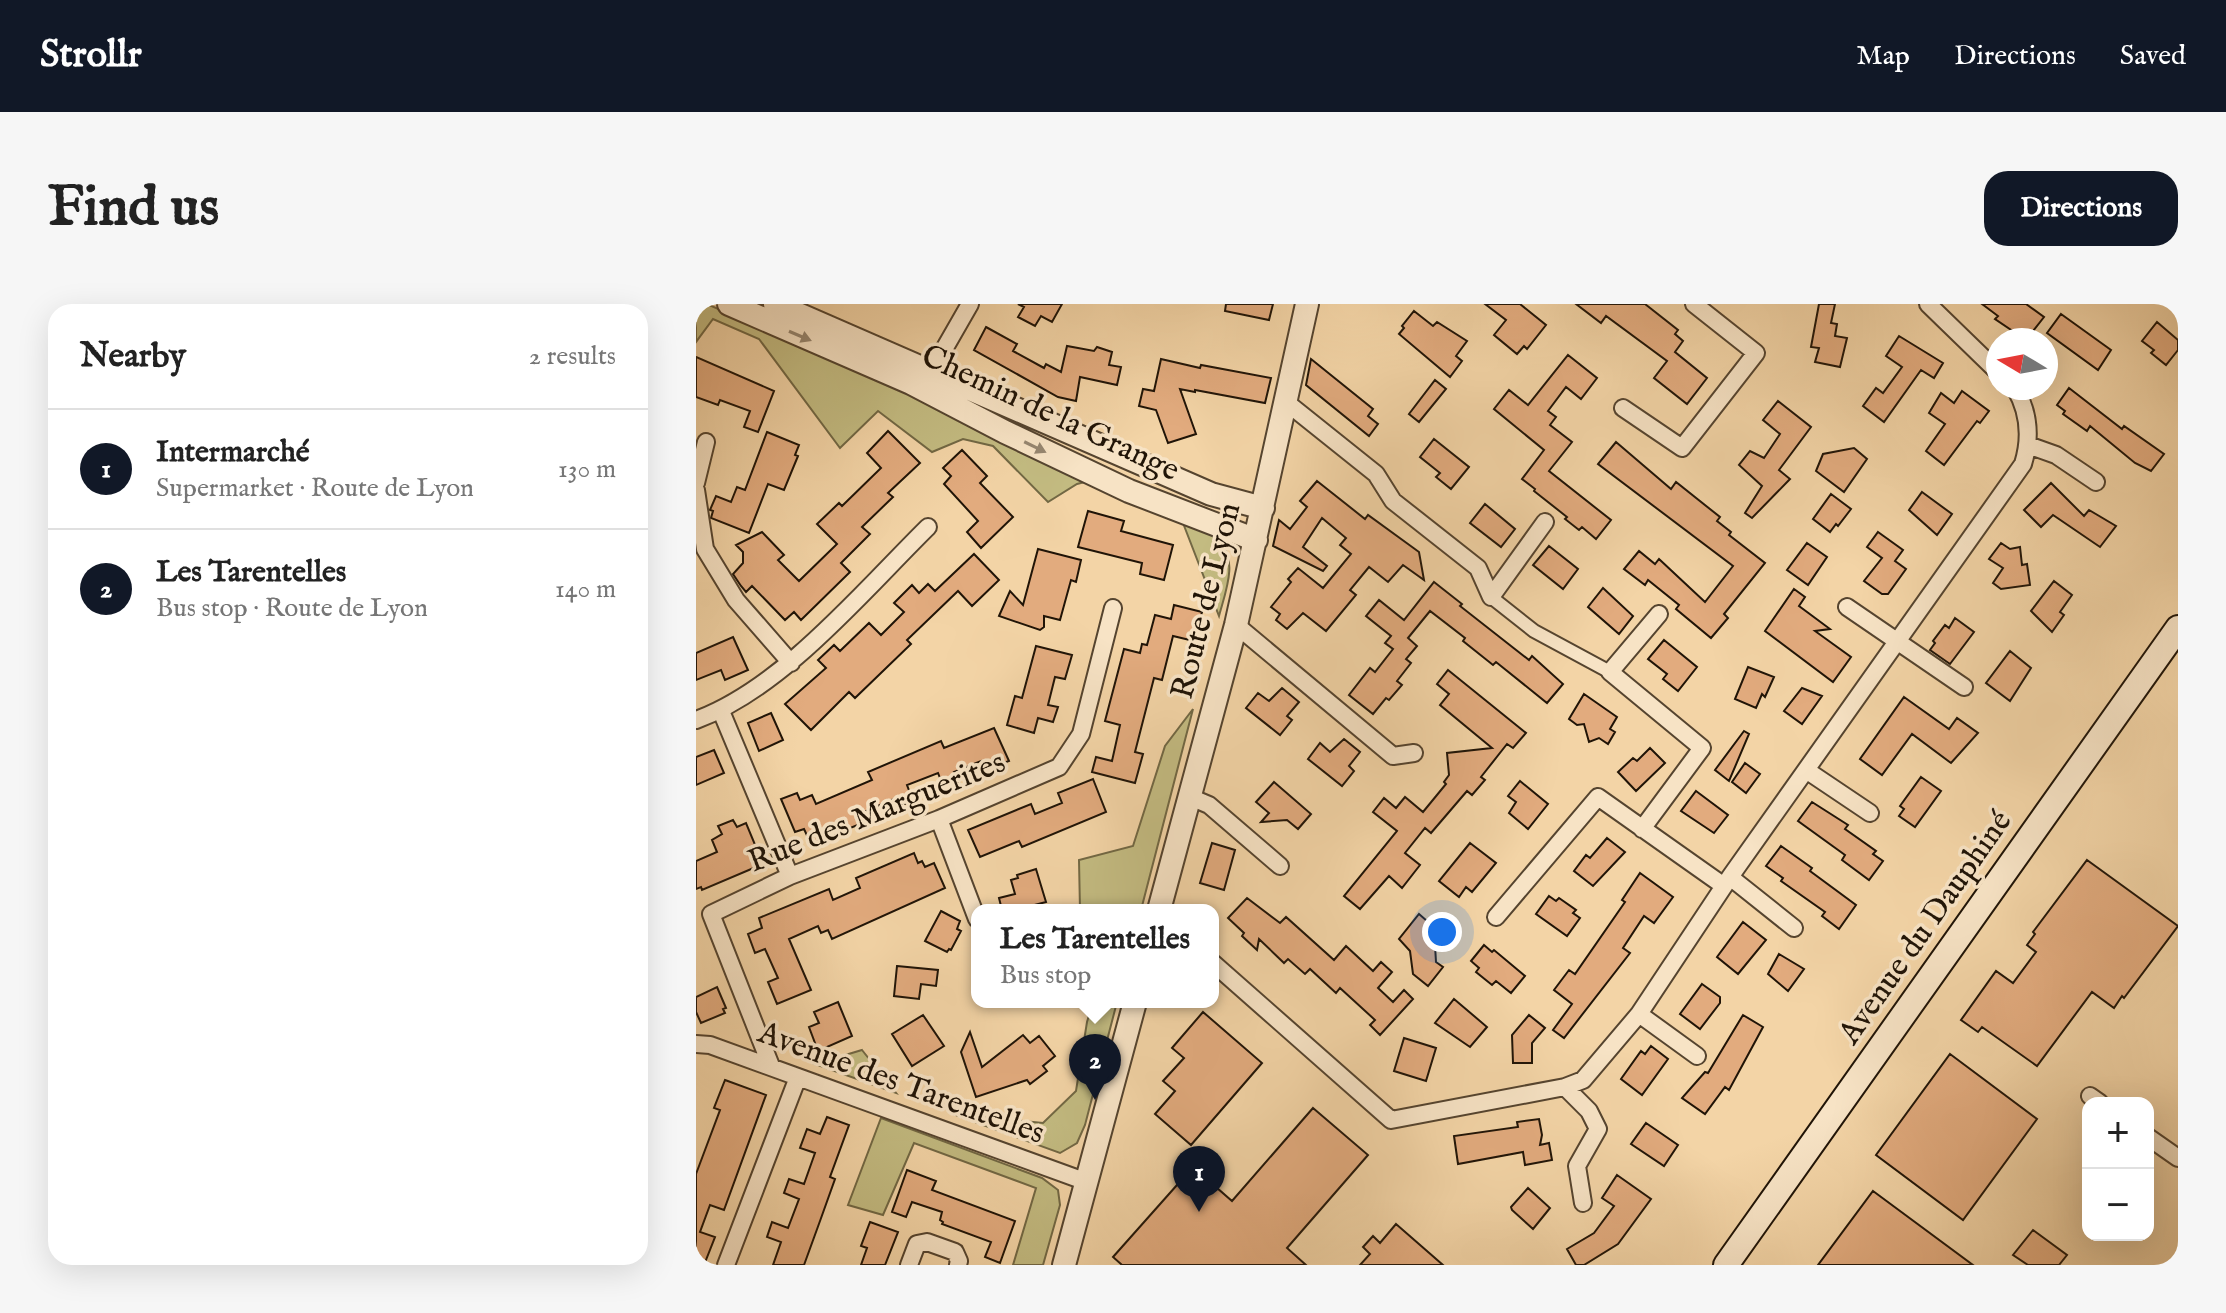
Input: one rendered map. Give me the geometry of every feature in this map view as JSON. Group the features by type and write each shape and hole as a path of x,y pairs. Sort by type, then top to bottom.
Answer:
{"main road":[{"name":"Avenue du Dauphiné","path":"1726,1265 2178,628"}],"street":[{"name":"Chemin de la Grange","path":"729,304 926,381 994,398 1211,494 1263,508"},
{"name":"Chemin de la Grange","path":"775,304 926,381 1017,438 1129,491 1256,540"},
{"path":"926,381 970,304"},
{"name":"Route de Lyon","path":"1161,904 1236,625 1307,304"},
{"path":"1623,408 1682,448 1756,353 1694,304"},
{"path":"1928,304 1986,360"},
{"path":"1219,968 1391,1120 1565,1087 1583,1080 1639,1014 1727,882 2023,464 2028,445 2027,418 2020,400"},
{"path":"1286,402 1376,474 1393,501 1478,568 1491,597 1534,631 1610,672 1702,748 1642,829"},
{"path":"696,483 706,442"},
{"path":"2028,445 2056,455 2096,482"},
{"path":"696,490 705,549 736,600 791,663"},
{"path":"1491,597 1545,522"},
{"path":"696,720 721,711 791,663 928,527"},
{"path":"1847,607 1964,687"},
{"name":"Rue des Marguerites","path":"771,1066 703,916 790,876 939,819 1059,767 1081,734 1113,608"},
{"path":"1610,672 1659,614"},
{"path":"1236,625 1393,756 1414,753"},
{"path":"721,711 790,876"},
{"path":"1806,770 1870,813"},
{"path":"1190,797 1209,805 1280,866"},
{"path":"1496,917 1598,797 1794,928"},
{"path":"939,819 971,904"},
{"path":"1064,1265 1133,1008"},
{"path":"1639,1014 1697,1056"},
{"name":"Avenue des Tarentelles","path":"696,1044 710,1045 771,1066 1087,1182"},
{"path":"726,1265 798,1077"},
{"path":"1565,1087 1589,1111 1598,1129 1577,1166 1583,1203"},
{"path":"2154,1141 2178,1158"},
{"path":"909,1265 917,1244 927,1242 955,1252 958,1265"}],"shaded area":[{"path":"696,304 707,304 901,389 1089,481 1077,484 1048,502 993,446 963,439 932,452 878,411 840,448 759,339 713,319 696,342"},
{"path":"1183,523 1212,535 1225,548 1229,577 1219,616"},
{"path":"1193,709 1143,904 1080,904 1079,860 1133,846 1165,746"},
{"path":"1091,1008 1115,1008 1085,1125 1077,1143 1060,1153 953,1114 1043,1123 1076,1091"},
{"path":"862,1050 896,1093 815,1064"},
{"path":"881,1118 1042,1178 1058,1190 1060,1205 1043,1265 1013,1265 1036,1188 914,1143 883,1215 848,1205"}],"building":[{"path":"1018,304 1062,304 1052,322 1041,316 1035,326 1018,317 1024,307"},
{"path":"1226,304 1273,304 1269,320 1225,311"},
{"path":"1485,304 1520,304 1546,325 1527,349 1524,346 1517,354 1494,335 1506,320"},
{"path":"1576,304 1645,304 1678,330 1675,334 1683,341 1675,352 1707,378 1687,404 1654,378 1667,361 1606,316 1601,323"},
{"path":"1819,304 1835,304 1831,323 1837,324 1835,336 1847,338 1840,367 1815,362 1819,348 1811,347"},
{"path":"1982,304 2026,304 2044,317 2035,328 2008,328 1995,319 1998,316"},
{"path":"1414,311 1433,326 1437,322 1467,341 1456,356 1462,361 1450,377 1399,334"},
{"path":"2061,314 2111,350 2098,370 2058,341 2058,328 2051,328"},
{"path":"2157,322 2178,340 2178,350 2166,365 2142,341"},
{"path":"986,327 1017,344 1013,351 1044,368 1046,364 1061,372 1067,346 1094,351 1097,347 1112,352 1109,365 1121,367 1117,385 1080,377 1076,401 1058,397 974,350"},
{"path":"1899,336 1943,363 1934,378 1921,370 1884,422 1863,406 1876,388 1883,393 1902,367 1886,356"},
{"path":"1568,355 1597,378 1581,399 1566,387 1548,411 1556,417 1550,425 1572,442 1549,471 1611,520 1596,539 1582,527 1579,530 1565,519 1567,517 1522,479 1544,450 1494,409 1509,390 1528,405"},
{"path":"696,357 774,391 758,432 744,427 750,411 720,400 718,405 696,397"},
{"path":"1161,359 1271,378 1265,403 1180,389 1196,434 1168,443 1156,410 1139,406 1143,389 1154,391"},
{"path":"1311,359 1373,409 1368,416 1378,424 1369,436 1306,385"},
{"path":"1435,380 1446,389 1419,422 1409,414"},
{"path":"2069,388 2122,429 2124,426 2164,454 2151,471 2135,463 2090,426 2087,431 2063,414 2065,411 2057,405"},
{"path":"1962,391 1989,411 1980,423 1977,421 1944,465 1926,451 1945,424 1929,413 1941,393 1954,403"},
{"path":"1778,401 1811,427 1779,470 1790,479 1752,518 1745,513 1762,486 1739,465 1750,451 1764,458 1780,434 1763,420"},
{"path":"888,431 920,463 888,493 893,497 862,527 870,534 841,563 850,572 801,620 794,612 785,620 752,586 746,592 733,574 743,563 743,552 736,545 762,532 784,555 778,560 799,581 837,544 817,524 839,503 842,506 881,468 867,453"},
{"path":"767,432 799,445 795,455 798,456 784,490 768,484 749,533 711,518 713,511 710,510 716,496 731,502 737,487 745,490"},
{"path":"1434,439 1469,467 1451,489 1436,477 1440,473 1420,457"},
{"path":"1616,442 1671,489 1676,482 1720,517 1717,521 1731,532 1729,535 1765,563 1724,614 1728,618 1711,638 1676,609 1679,605 1648,580 1645,585 1624,569 1639,551 1655,564 1659,559 1705,602 1733,566 1598,464"},
{"path":"1854,448 1867,459 1844,492 1816,471 1823,454"},
{"path":"962,450 987,476 980,483 1013,517 981,548 967,532 978,521 944,484 951,476 943,468"},
{"path":"1317,481 1365,519 1368,515 1419,552 1424,580 1403,565 1388,582 1369,567 1350,590 1356,595 1326,631 1303,613 1287,629 1276,620 1280,614 1271,607 1291,582 1288,579 1298,568 1323,588 1351,554 1340,545 1346,538 1322,518 1303,547 1327,566 1323,571 1273,546 1279,520 1290,529 1307,507 1300,501"},
{"path":"2051,483 2084,516 2089,510 2116,526 2100,547 2053,515 2041,527 2024,510"},
{"path":"1922,492 1952,514 1937,535 1909,510"},
{"path":"1831,494 1851,509 1830,532 1813,519"},
{"path":"1485,504 1515,529 1501,547 1470,523"},
{"path":"1088,511 1124,521 1121,531 1173,545 1164,580 1140,574 1142,563 1078,547"},
{"path":"1878,532 1903,550 1895,561 1906,569 1888,594 1882,594 1864,581 1882,558 1867,547"},
{"path":"1807,543 1827,557 1808,585 1787,570"},
{"path":"2001,543 2010,549 2020,547 2022,565 2027,564 2030,585 2001,589 1993,583 2003,568 1989,559"},
{"path":"1549,546 1578,569 1563,589 1533,565"},
{"path":"1038,549 1081,560 1076,582 1071,580 1060,620 1044,616 1044,627 1040,630 999,616 1010,591 1023,605"},
{"path":"974,554 999,580 972,606 958,591 907,640 911,644 855,698 849,692 811,730 785,704 826,668 818,660 834,645 840,651 869,623 881,635 904,612 894,603 912,585 919,593 928,584 935,591"},
{"path":"2054,581 2072,595 2060,612 2064,615 2052,632 2031,611"},
{"path":"1434,582 1529,660 1532,656 1563,684 1547,703 1496,662 1493,665 1430,611 1408,638 1417,646 1406,659 1411,663 1397,681 1402,685 1389,700 1386,698 1373,714 1349,695 1370,668 1375,672 1393,649 1385,643 1391,636 1366,616 1379,600 1404,620"},
{"path":"1603,588 1633,616 1619,634 1588,607"},
{"path":"1794,589 1805,597 1799,606 1830,629 1815,631 1851,657 1833,682 1765,631"},
{"path":"1174,605 1202,612 1194,641 1173,636 1162,680 1154,678 1135,752 1143,754 1135,783 1092,772 1096,757 1112,761 1120,725 1105,721 1124,649 1140,653 1142,644 1147,645 1155,615 1171,619"},
{"path":"1955,618 1974,632 1950,664 1930,650 1945,625 1949,628"},
{"path":"733,637 748,670 725,680 721,670 696,680 696,653"},
{"path":"1664,640 1697,667 1678,691 1663,679 1667,674 1648,659"},
{"path":"1036,646 1072,655 1065,679 1055,677 1048,705 1058,707 1053,722 1038,718 1034,733 1007,725 1015,696 1022,698"},
{"path":"2010,651 2031,668 2010,701 1986,683"},
{"path":"1748,667 1774,677 1756,708 1735,699"},
{"path":"1448,670 1526,733 1513,748 1507,744 1481,777 1485,780 1472,795 1467,791 1431,833 1425,828 1405,853 1420,865 1402,888 1389,876 1360,909 1344,896 1397,831 1373,812 1384,798 1396,808 1405,797 1423,812 1446,784 1444,782 1449,775 1447,753 1492,748 1440,705 1449,694 1437,684"},
{"path":"1282,688 1299,702 1287,716 1292,720 1280,735 1246,708 1258,693 1269,701"},
{"path":"1802,688 1822,696 1802,724 1784,711"},
{"path":"1584,694 1617,717 1610,729 1615,732 1608,744 1599,738 1589,742 1584,724 1577,725 1569,719"},
{"path":"1904,697 1949,729 1957,718 1978,733 1951,763 1912,734 1882,775 1860,759"},
{"path":"771,713 783,740 759,751 748,723"},
{"path":"994,728 1009,761 985,770 981,761 954,772 959,782 944,788 938,773 907,785 913,801 899,806 896,798 866,811 870,820 811,844 804,829 795,832 781,799 797,793 800,800 812,795 816,804 872,780 868,772 941,741 944,748"},
{"path":"1744,731 1749,734 1729,781 1715,770"},
{"path":"1344,739 1360,752 1349,766 1354,771 1342,786 1308,759 1320,743 1330,752"},
{"path":"1650,748 1665,763 1636,791 1618,772 1633,758 1637,761"},
{"path":"714,750 724,773 696,785 696,757"},
{"path":"1745,763 1760,774 1746,793 1732,782"},
{"path":"1921,777 1941,791 1915,827 1899,816 1904,809 1900,806"},
{"path":"1093,779 1106,812 1022,847 1019,841 980,857 968,830 1031,804 1035,814 1062,803 1058,793"},
{"path":"1520,781 1548,804 1528,829 1509,813 1516,802 1508,796"},
{"path":"1274,782 1311,814 1298,829 1287,820 1261,822 1269,813 1256,802"},
{"path":"1696,791 1728,815 1714,833 1681,811"},
{"path":"1812,802 1848,825 1845,829 1876,851 1873,854 1883,861 1869,880 1842,860 1845,855 1798,821"},
{"path":"733,820 737,827 746,823 763,864 702,890 701,887 696,889 696,861 717,852 712,840 722,834 718,826"},
{"path":"1607,838 1625,852 1593,886 1574,871 1586,855 1590,858"},
{"path":"1212,843 1235,850 1224,890 1200,883"},
{"path":"1470,843 1496,863 1472,892 1466,887 1459,897 1439,881"},
{"path":"1781,846 1856,905 1839,929 1822,916 1825,912 1781,881 1783,878 1766,866"},
{"path":"914,853 918,863 922,861 925,867 934,863 945,888 832,939 828,930 821,933 818,926 789,939 811,990 777,1004 768,982 778,978 765,949 755,953 748,934 762,928 759,918 829,889 833,900 860,888 856,878"},
{"path":"2087,860 2178,926 2114,1008 2092,992 2037,1066 1982,1027 1978,1032 1961,1020 1996,971 2013,983 2036,952 2027,945 2035,934 2033,932"},
{"path":"1036,869 1046,902 1000,904 999,898 1015,894 1011,880 1018,878 1017,875"},
{"path":"1640,873 1673,897 1654,923 1644,916 1623,948 1630,953 1564,1038 1553,1030 1572,1004 1554,990 1569,970 1575,974 1625,902 1622,900"},
{"path":"1549,896 1556,901 1559,898 1576,910 1573,913 1580,918 1567,936 1536,914"},
{"path":"1247,898 1280,923 1286,917 1334,960 1346,946 1373,971 1381,962 1392,972 1378,988 1393,1002 1404,990 1413,999 1380,1035 1370,1025 1375,1020 1340,988 1336,993 1310,969 1305,974 1288,959 1284,963 1259,939 1257,950 1242,936 1244,933 1228,918"},
{"path":"941,911 960,921 957,929 961,931 947,952 925,941"},
{"path":"1419,914 1435,928 1427,938 1435,945 1436,962 1443,967 1428,986 1413,974 1410,951 1399,939"},
{"path":"1743,922 1766,940 1738,974 1717,957"},
{"path":"1484,945 1525,976 1511,993 1496,981 1492,985 1476,972 1479,968 1471,961"},
{"path":"1779,954 1804,969 1788,991 1768,974"},
{"path":"897,966 938,970 936,986 921,984 919,999 894,996"},
{"path":"1702,984 1720,997 1720,1003 1700,1029 1680,1014"},
{"path":"717,987 726,1008 723,1009 725,1013 701,1023 696,1012 696,997"},
{"path":"1454,999 1487,1027 1470,1047 1435,1023"},
{"path":"838,1002 852,1036 818,1051 809,1027 819,1023 814,1012"},
{"path":"1203,1012 1262,1063 1191,1145 1155,1114 1175,1091 1163,1081 1184,1058 1172,1048"},
{"path":"923,1015 944,1046 912,1066 892,1034"},
{"path":"1529,1015 1545,1028 1532,1043 1532,1063 1513,1063 1512,1035"},
{"path":"1743,1015 1763,1027 1729,1090 1725,1087 1705,1114 1682,1098 1705,1072 1708,1073"},
{"path":"970,1032 982,1067 1023,1035 1030,1043 1039,1036 1055,1056 1043,1066 1047,1071 1030,1084 1027,1080 976,1097 961,1052"},
{"path":"1404,1038 1436,1048 1426,1081 1394,1071"},
{"path":"1651,1046 1668,1059 1642,1095 1621,1079 1641,1051 1645,1054"},
{"path":"1950,1054 2037,1119 1963,1220 1876,1155"},
{"path":"725,1080 766,1095 724,1210 710,1205 700,1232 715,1237 704,1265 696,1265 696,1174 720,1110 714,1108"},
{"path":"1313,1108 1368,1155 1287,1248 1306,1265 1122,1265 1113,1257 1193,1167 1232,1201"},
{"path":"827,1117 849,1125 830,1177 835,1179 804,1265 773,1265 781,1242 767,1237 772,1222 788,1228 799,1199 784,1193 789,1179 804,1184 815,1153 800,1148 807,1129 820,1134"},
{"path":"1539,1119 1540,1145 1549,1143 1552,1160 1525,1165 1523,1152 1458,1164 1454,1136 1518,1127 1517,1122"},
{"path":"1646,1123 1678,1145 1664,1166 1631,1144"},
{"path":"907,1170 936,1181 932,1190 1015,1221 1000,1263 985,1257 991,1242 942,1224 942,1212 912,1202 906,1217 892,1212"},
{"path":"1617,1175 1651,1199 1618,1244 1584,1265 1576,1265 1567,1249 1594,1233 1614,1206 1602,1198"},
{"path":"1528,1188 1550,1208 1533,1229 1511,1207"},
{"path":"1873,1191 1973,1265 1818,1265"},
{"path":"870,1222 898,1232 885,1265 861,1265 867,1248 861,1246"},
{"path":"1396,1224 1443,1265 1360,1265 1370,1254 1363,1247 1373,1236 1380,1243"},
{"path":"2033,1230 2067,1255 2059,1265 2028,1265 2013,1255"}],"place":[{"name":"Les Tarentelles","path":"1095,1100"},
{"name":"Intermarché","path":"1199,1212"}]}
